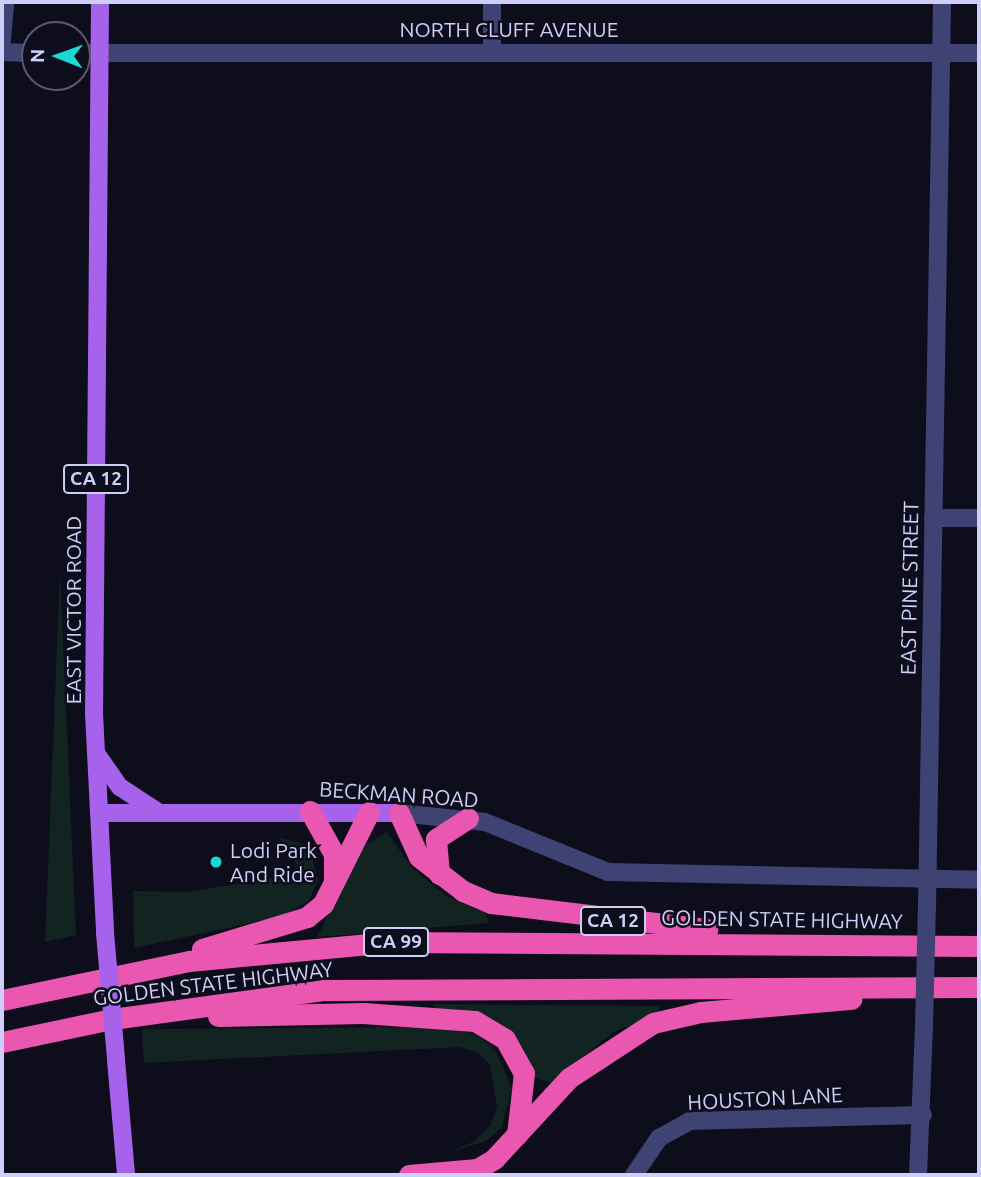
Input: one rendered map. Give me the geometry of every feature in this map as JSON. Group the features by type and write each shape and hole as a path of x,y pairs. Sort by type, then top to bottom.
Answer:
{"highway":[{"path":"310,811 334,854 331,891"},
{"path":"92,979 307,918 331,891 369,812"},
{"name":"CA 12","path":"399,813 419,857 439,874 491,903 530,912 740,932 795,944"},
{"path":"439,874 436,839 468,818"},
{"name":"GOLDEN STATE HIGHWAY","path":"2,1000 188,961 390,942 979,946"},
{"path":"409,1175 477,1169 517,1137 579,1069 653,1023 731,1008 820,1005 911,986"},
{"name":"GOLDEN STATE HIGHWAY","path":"2,1042 139,1015 323,990 979,987"},
{"path":"139,1015 363,1013 475,1021 505,1039 524,1073 517,1137"}],"main road":[{"name":"EAST VICTOR ROAD","path":"100,2 96,754 105,933 126,1175"},
{"path":"96,754 120,787 158,812"},
{"name":"BECKMAN ROAD","path":"99,813 399,813"}],"street":[{"path":"2,40 5,2"},
{"path":"492,2 492,51"},
{"name":"EAST PINE STREET","path":"918,1175 923,1115 942,2"},
{"path":"2,52 21,53"},
{"name":"NORTH CLUFF AVENUE","path":"91,52 979,53"},
{"path":"933,518 979,518"},
{"name":"BECKMAN ROAD","path":"399,813 468,818 608,873 979,880"},
{"name":"HOUSTON LANE","path":"634,1175 659,1138 691,1121 923,1115"}],"green space":[{"path":"60,572 76,935 45,942"},
{"path":"387,832 412,868 446,896 486,913 488,923 317,937 366,845"},
{"path":"277,837 308,845 318,880 308,902 279,917 134,948 133,891 189,892 288,875 297,867 288,846"},
{"path":"435,1004 659,1006 660,1015 615,1031 550,1083 533,1077 524,1049 507,1029 489,1017 434,1009"},
{"path":"447,1027 475,1034 495,1049 512,1089 502,1127 486,1141 448,1153 473,1142 491,1125 497,1105 490,1064 477,1052 459,1047 144,1063 142,1029"}],"place":[{"name":"Lodi Park And Ride","path":"216,862"}]}
